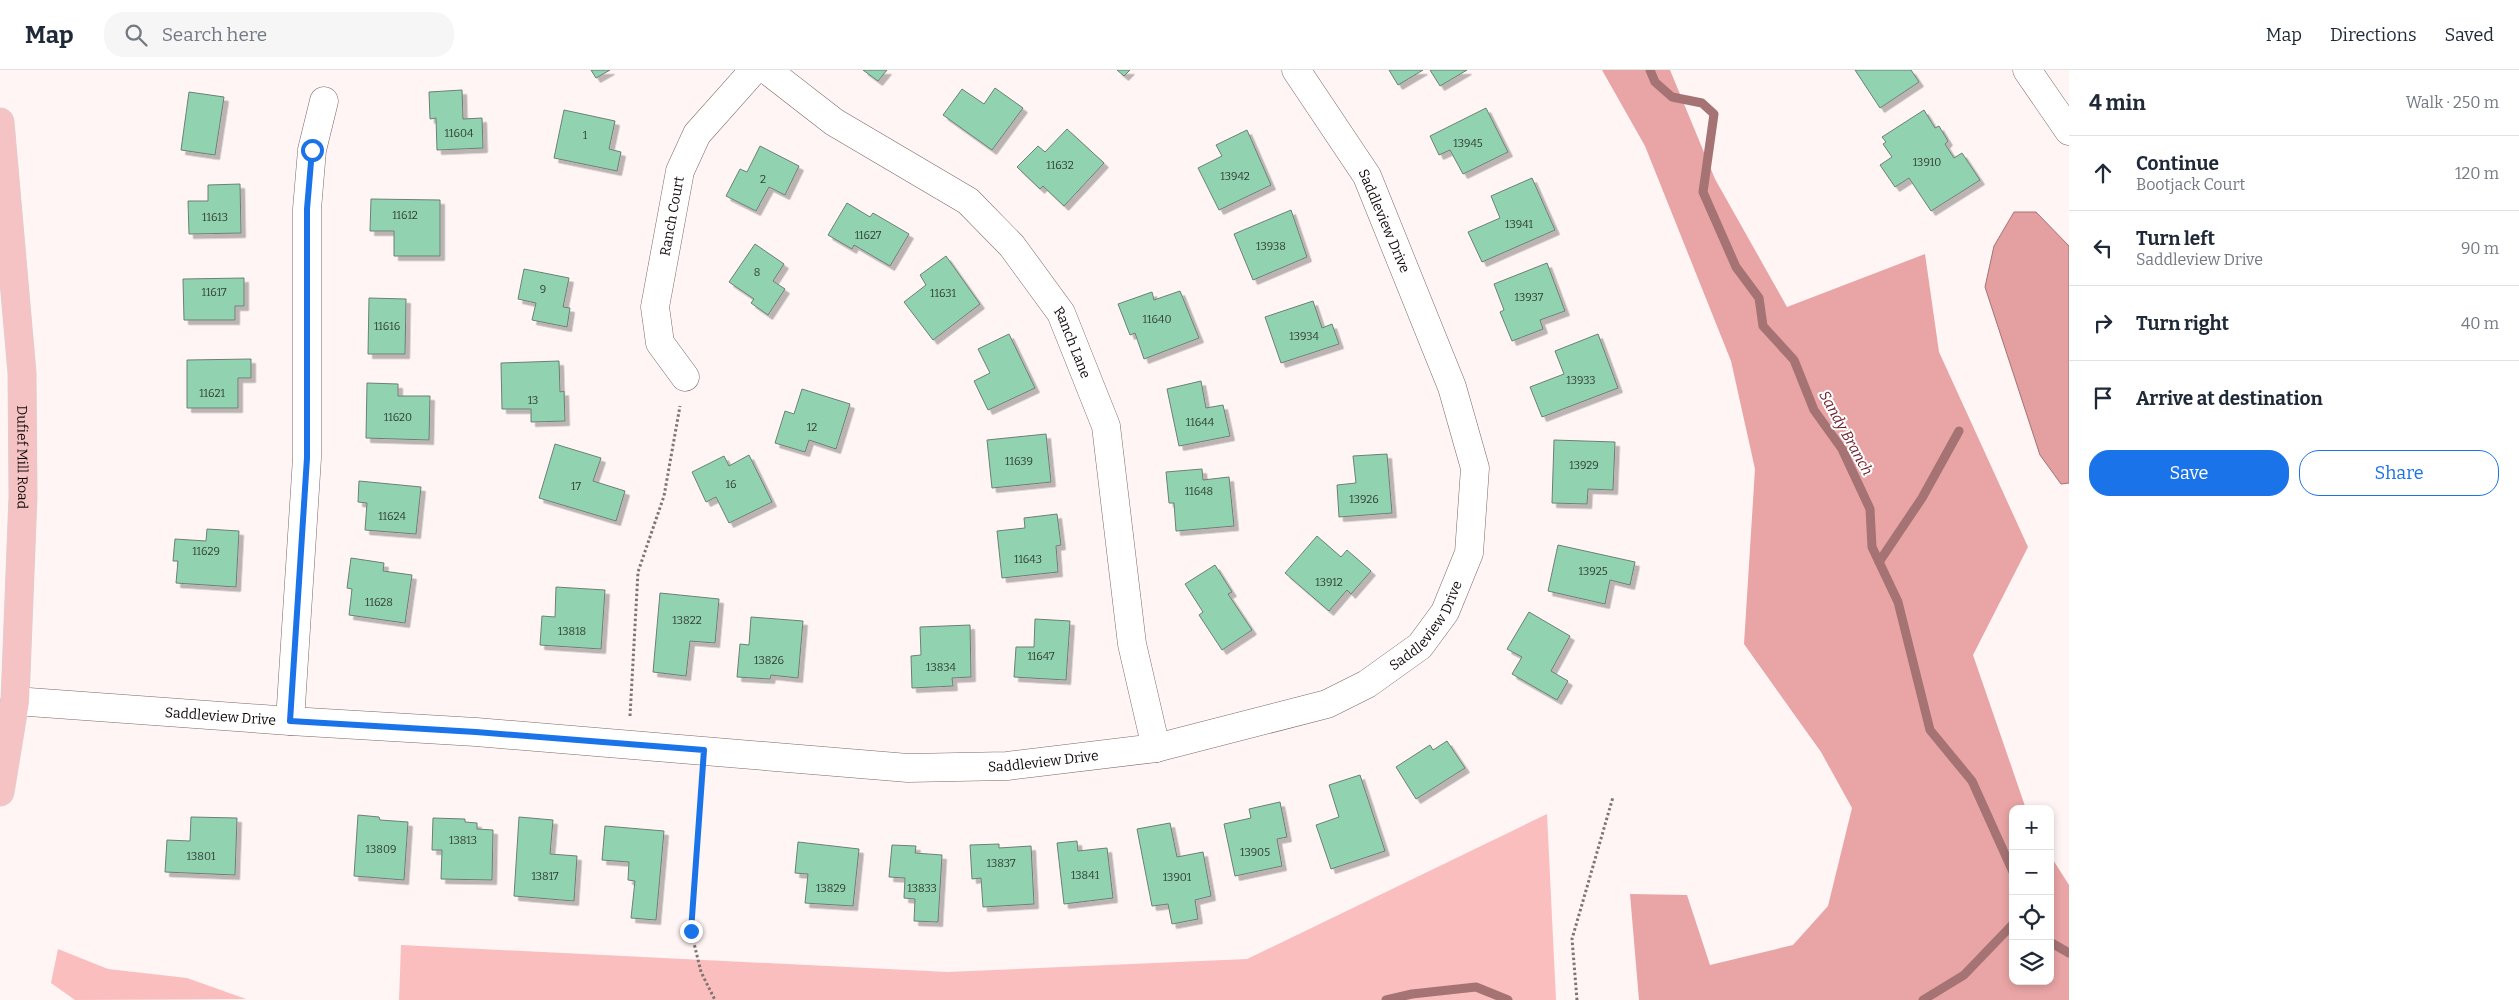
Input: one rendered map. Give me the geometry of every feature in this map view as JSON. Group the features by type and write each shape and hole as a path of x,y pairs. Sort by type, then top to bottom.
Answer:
{"main road":[{"name":"Dufief Mill Road","path":"0,122 22,373 23,496 16,701 0,792"}],"street":[{"name":"Ranch Court","path":"685,376 660,343 655,307 680,171 697,134 754,70"},
{"name":"Ranch Lane","path":"768,70 834,122 968,201 1012,246 1061,313 1106,426 1132,644 1156,748"},
{"name":"Saddleview Drive","path":"16,701 290,721 476,732 908,768 1007,766 1156,748 1327,704 1367,684 1420,646 1445,612 1470,553 1475,468 1452,388 1367,176 1296,70"},
{"path":"2028,70 2069,130"},
{"path":"290,721 307,458 307,209 312,150 324,101"}],"path":[{"path":"628,744 638,572 664,496 685,376"},
{"path":"704,750 691,931 701,972 715,1000"},
{"path":"1577,1000 1572,939 1613,797"}],"shaded area":[{"path":"1602,70 1670,70 1715,179 1787,307 1925,254 1939,352 2028,547 1973,655 2025,805 2009,805 2009,985 2054,985 2054,861 2069,885 2069,1000 1639,1000 1630,894 1687,895 1710,965 1793,945 1828,906 1852,808 1821,752 1744,644 1755,469 1731,361 1645,146"},
{"path":"2014,212 2036,212 2069,246 2069,483 2061,484 2040,455 1985,287 1994,246"},
{"path":"1547,814 1556,1000 399,1000 401,945 948,972 1247,959"},
{"path":"58,949 108,969 187,978 246,999 75,1000 51,983"}],"building":[{"path":"591,70 610,70 596,78"},
{"path":"863,70 887,70 878,81"},
{"path":"1117,70 1130,70 1124,76"},
{"path":"1389,70 1423,70 1398,85"},
{"path":"1430,70 1467,70 1440,86"},
{"path":"1855,70 1911,70 1919,82 1880,108"},
{"path":"995,88 1023,108 992,150 943,115 962,89 984,104"},
{"path":"462,90 463,119 482,118 483,148 437,150 436,118 430,119 429,92"},
{"path":"189,92 224,97 215,155 181,150"},
{"path":"1486,108 1508,152 1463,174 1450,150 1439,155 1430,136"},
{"path":"564,110 615,121 609,149 621,152 617,171 554,158"},
{"path":"1924,110 1935,128 1939,126 1948,141 1945,144 1954,158 1962,153 1980,180 1931,211 1909,178 1895,187 1880,165 1892,157 1883,144 1886,142 1882,137"},
{"path":"1067,129 1104,163 1064,206 1043,186 1040,189 1017,167 1038,146 1045,152"},
{"path":"1247,130 1271,185 1219,210 1198,168 1222,156 1216,145"},
{"path":"760,146 799,166 785,195 769,187 756,211 726,196 740,169 747,172"},
{"path":"1532,178 1555,230 1482,262 1468,232 1500,218 1491,196"},
{"path":"240,184 241,233 189,234 188,201 208,201 208,185"},
{"path":"371,199 440,200 440,256 394,256 394,231 370,231"},
{"path":"847,203 870,217 873,213 909,234 890,266 854,245 852,249 828,235"},
{"path":"1291,210 1307,257 1253,280 1234,234"},
{"path":"755,244 784,264 773,281 785,289 768,315 751,303 754,299 729,282"},
{"path":"946,256 980,304 933,340 904,302 926,285 920,275"},
{"path":"1547,263 1565,311 1540,320 1543,329 1512,341 1500,312 1504,310 1494,284"},
{"path":"524,269 569,278 563,307 570,308 567,327 532,320 536,303 518,299"},
{"path":"244,278 244,306 235,306 235,320 184,320 183,279"},
{"path":"1180,291 1199,338 1144,359 1135,333 1130,335 1118,304 1152,292 1154,300"},
{"path":"369,298 406,299 405,354 368,354"},
{"path":"1313,301 1322,328 1332,324 1339,344 1281,363 1265,317"},
{"path":"1009,334 1035,388 988,410 974,381 990,373 978,349"},
{"path":"1598,334 1618,388 1542,417 1530,387 1564,374 1555,351"},
{"path":"251,359 251,378 238,378 238,408 187,408 187,360"},
{"path":"559,361 560,392 564,391 565,421 531,422 531,409 502,409 501,363"},
{"path":"1201,381 1206,408 1223,405 1230,436 1179,446 1167,389"},
{"path":"367,383 398,384 398,396 430,396 429,440 366,438"},
{"path":"802,389 850,404 836,449 809,440 805,452 775,443 785,411 794,414"},
{"path":"1046,434 1051,482 992,488 987,440"},
{"path":"1554,440 1615,442 1613,490 1588,489 1587,504 1552,503"},
{"path":"555,444 601,458 593,481 625,491 616,521 539,498"},
{"path":"1387,454 1392,513 1339,517 1337,485 1356,483 1353,456"},
{"path":"749,455 772,502 729,523 716,497 706,502 692,472 724,456 729,466"},
{"path":"1202,469 1203,480 1229,477 1234,526 1176,531 1174,503 1169,503 1166,472"},
{"path":"359,481 421,487 416,534 365,530 367,503 358,502"},
{"path":"1057,514 1061,545 1056,546 1058,572 1002,578 997,531 1025,528 1024,518"},
{"path":"207,529 239,531 236,587 176,583 178,561 173,561 175,539 206,541"},
{"path":"1317,536 1341,557 1347,550 1371,571 1351,594 1347,590 1329,611 1285,573"},
{"path":"1558,545 1635,562 1630,585 1610,580 1605,604 1548,591"},
{"path":"351,558 384,563 383,571 412,575 405,623 349,615 352,589 347,588"},
{"path":"1215,565 1232,592 1228,594 1252,630 1222,650 1199,615 1203,612 1185,584"},
{"path":"556,587 605,590 601,649 540,645 542,616 555,617"},
{"path":"660,593 719,599 715,643 690,641 686,676 653,672"},
{"path":"1529,612 1570,636 1551,671 1568,681 1557,700 1512,674 1522,657 1507,649"},
{"path":"751,617 803,621 798,678 771,675 770,679 737,677 740,644 749,645"},
{"path":"1035,619 1070,621 1066,680 1014,677 1016,647 1034,647"},
{"path":"970,625 971,677 952,678 953,686 912,688 911,656 921,655 920,627"},
{"path":"1447,741 1465,768 1416,799 1396,767 1430,745 1433,750"},
{"path":"1360,775 1385,851 1331,869 1316,825 1339,817 1329,785"},
{"path":"1280,802 1287,837 1277,839 1282,866 1235,876 1224,824 1251,818 1249,809"},
{"path":"358,815 379,817 380,820 408,822 404,880 354,876"},
{"path":"191,817 237,818 235,875 165,872 167,840 190,841"},
{"path":"519,817 553,820 550,854 577,856 574,901 514,896"},
{"path":"433,818 465,819 465,822 477,823 477,829 493,830 492,880 441,879 442,850 432,850"},
{"path":"1170,823 1177,857 1203,852 1211,896 1195,900 1198,919 1172,924 1168,904 1152,906 1137,829"},
{"path":"605,826 664,831 656,920 631,918 635,881 628,880 629,862 602,860"},
{"path":"1077,841 1078,851 1107,848 1113,898 1064,904 1057,843"},
{"path":"798,842 859,849 853,906 805,903 808,874 795,873"},
{"path":"999,844 999,848 1031,846 1034,904 983,907 981,878 972,879 970,845"},
{"path":"892,845 916,846 915,853 942,855 938,922 914,921 915,899 904,898 905,878 889,877"}],"waterway":[{"name":"Sandy Branch","path":"1650,70 1655,82 1672,97 1702,103 1714,114 1703,192 1736,267 1759,298 1763,326 1794,360 1814,410 1842,449 1870,509 1872,547 1898,602 1930,730 1972,781 2009,863"},
{"path":"1879,562 1922,498 1959,431"},
{"path":"1923,1000 1964,975 2009,928"},
{"name":"Sandy Branch","path":"2054,944 2069,953"},
{"path":"1386,1000 1412,994 1476,987 1508,1000"}],"route":[{"path":"312,150 307,209 307,458 290,721 476,732 704,750 691,931"}]}
